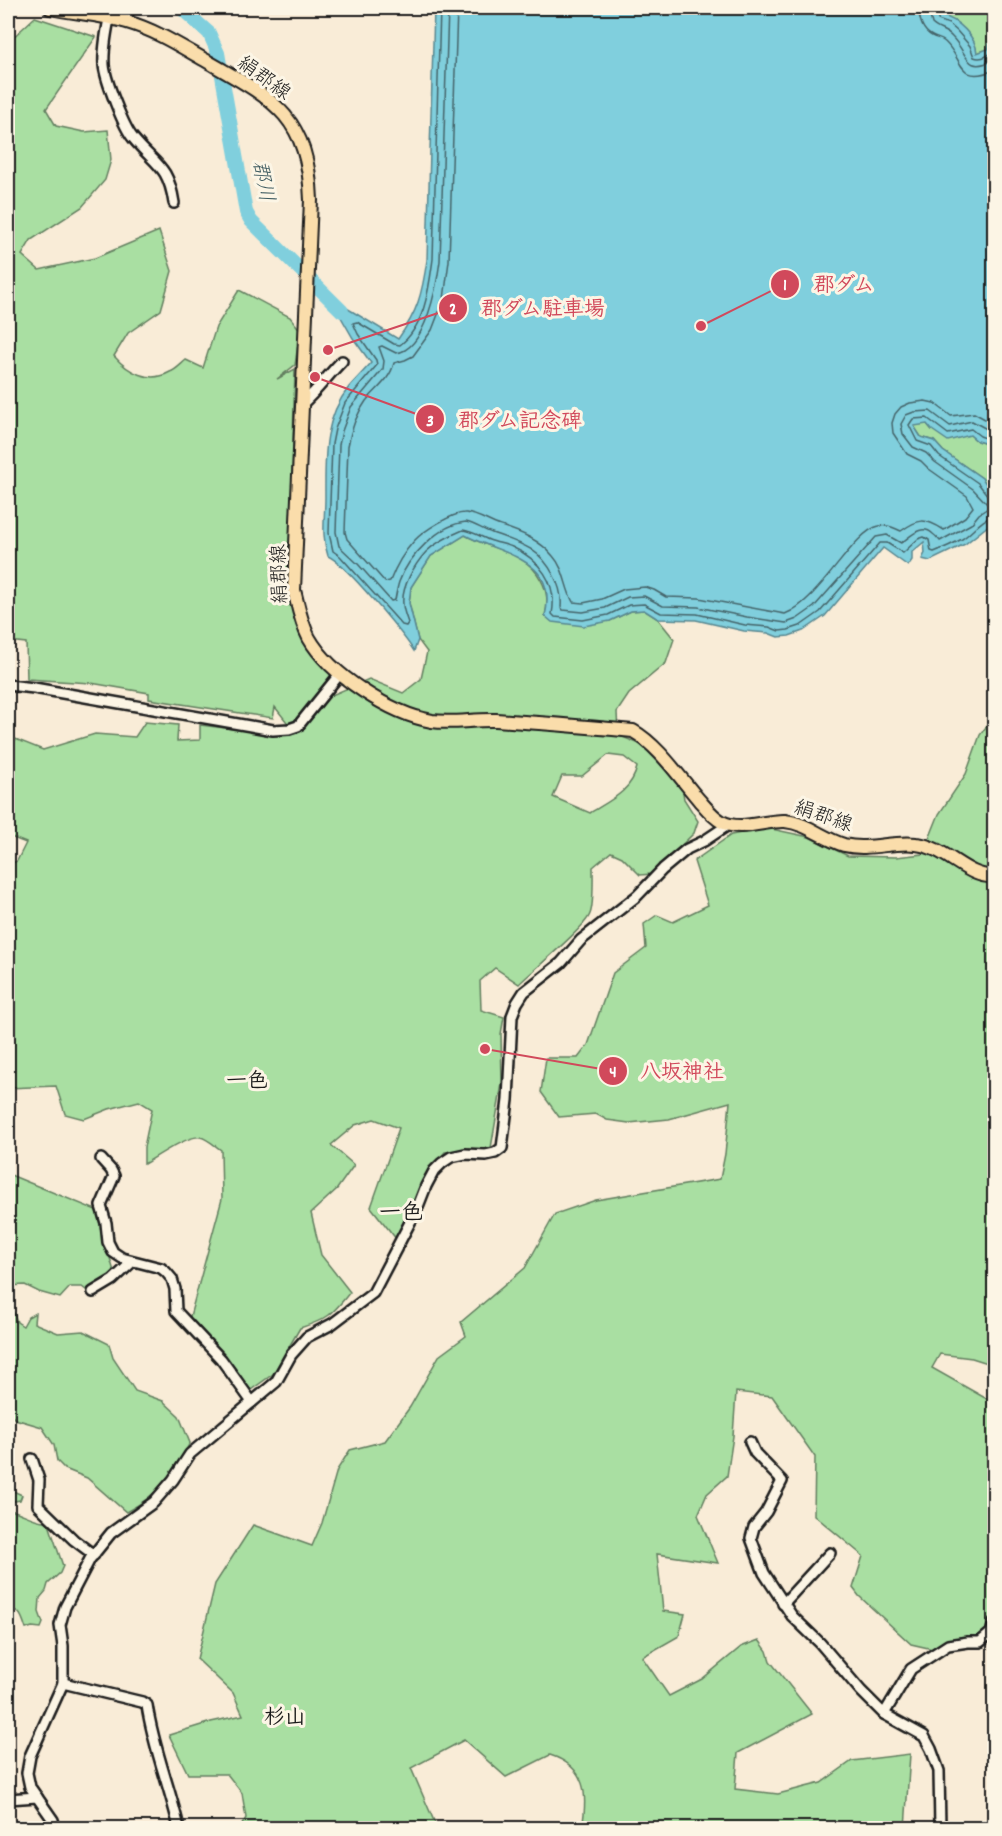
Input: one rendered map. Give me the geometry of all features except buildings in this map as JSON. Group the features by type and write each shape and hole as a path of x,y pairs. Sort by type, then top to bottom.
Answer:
{"main road":[{"name":"絹郡線","path":"50,8 124,21 150,30 253,87 276,104 293,125 305,150 310,174 311,200 294,590 309,638 339,675 386,704 410,715 433,721 492,720 633,731 650,743 708,810 728,825 788,822 843,844 872,848 898,844 927,845 947,854 973,873 987,877 994,876"}],"street":[{"path":"124,21 130,8"},
{"path":"109,19 104,67 111,88 132,138 154,159 171,182 174,203"},
{"path":"302,404 342,361"},
{"path":"8,685 273,730 298,726 339,675"},
{"path":"55,1828 53,1820 30,1787 27,1773 30,1756 63,1683 63,1646 60,1625 65,1607 94,1554 111,1533 154,1502 190,1455 276,1382 291,1355 307,1337 332,1323 373,1293 417,1209 426,1186 442,1162 465,1154 495,1154 502,1148 508,1100 512,1016 524,992 561,963 581,940 637,896 663,868 687,849 728,825"},
{"path":"101,1160 114,1176 101,1206 108,1242 113,1252 132,1262 161,1268 166,1272 172,1279 175,1289 176,1311 227,1367 252,1402"},
{"path":"93,1292 113,1280 132,1262"},
{"path":"750,1442 755,1453 782,1480 766,1512 754,1527 752,1538 764,1573 792,1616 820,1643 839,1667 884,1714 924,1736 939,1771 940,1828"},
{"path":"32,1459 39,1480 38,1505 74,1540 94,1554"},
{"path":"783,1604 830,1553"},
{"path":"884,1714 911,1669 948,1645 980,1642 991,1633 994,1623"},
{"path":"63,1683 147,1705 151,1731 179,1828"},
{"path":"8,1799 37,1797"}],"green space":[{"path":"941,8 994,8 994,36 991,37 988,49 977,53 942,16"},
{"path":"35,17 96,37 46,109 56,126 84,132 108,130 111,160 105,180 82,207 31,240 22,255 39,270 95,258 159,231 172,271 161,310 128,333 114,356 126,367 139,374 154,377 162,375 174,370 186,360 203,368 216,327 239,290 290,317 300,330 295,365 277,379 295,369 289,579 298,624 334,675 305,714 290,726 275,707 273,718 149,699 149,693 91,683 27,679 26,643 8,641 8,42"},
{"path":"927,424 932,430 970,435 977,441 994,446 994,495 982,478 943,451 934,441 921,437 913,425"},
{"path":"465,535 517,557 534,570 546,593 545,616 610,621 631,611 644,610 658,619 674,639 666,663 629,694 617,712 618,735 642,745 682,786 684,799 698,821 694,833 652,874 640,875 622,857 611,852 593,867 593,898 590,914 569,939 519,984 495,968 480,981 481,1010 504,1017 501,1034 502,1084 491,1148 445,1152 426,1174 397,1240 371,1207 399,1128 374,1119 355,1125 331,1145 354,1165 337,1189 311,1213 321,1255 350,1292 329,1315 300,1328 273,1374 248,1392 206,1350 193,1331 189,1320 222,1199 221,1150 205,1139 195,1137 172,1147 144,1164 144,1147 152,1109 139,1101 84,1119 65,1114 56,1086 8,1088 8,865 17,861 26,843 8,836 8,736 43,750 95,734 135,737 145,722 178,725 177,741 200,740 200,725 260,732 288,731 305,725 327,697 369,679 403,693 421,679 427,652 418,640 409,603 411,587 431,556","holes":["608,755 624,757 637,767 630,783 619,795 590,813 553,797 562,776 582,776"]},
{"path":"994,716 994,1365 972,1358 940,1354 932,1368 994,1403 994,1628 972,1643 937,1650 911,1644 853,1588 863,1556 814,1515 815,1457 772,1396 736,1392 727,1476 707,1494 698,1515 718,1563 657,1554 663,1611 685,1614 679,1636 642,1657 669,1696 702,1679 741,1647 759,1640 767,1651 770,1661 812,1714 738,1753 735,1789 778,1794 821,1783 852,1761 910,1754 905,1828 582,1828 585,1804 582,1784 578,1775 562,1760 550,1755 506,1777 464,1740 411,1768 437,1828 240,1828 246,1818 242,1793 227,1774 188,1774 169,1735 243,1715 233,1693 197,1659 215,1584 253,1525 312,1546 322,1523 337,1470 350,1450 385,1441 410,1407 439,1356 466,1336 461,1322 525,1268 555,1214 596,1200 720,1179 730,1102 669,1119 629,1123 607,1120 596,1114 559,1117 541,1092 546,1058 578,1058 588,1045 613,973 646,948 644,924 657,915 673,922 708,905 694,861 731,835 767,828 809,837 848,856 896,857 923,854 939,814 966,774 980,735"},
{"path":"8,1174 96,1210 115,1275 90,1293 82,1287 70,1287 60,1298 25,1285 8,1286"},
{"path":"8,1311 14,1313 17,1322 23,1326 28,1317 35,1313 34,1323 58,1333 83,1331 109,1344 113,1358 135,1391 163,1401 179,1416 190,1443 171,1474 157,1491 126,1512 87,1478 65,1469 57,1461 54,1445 42,1427 12,1416 8,1417"},
{"path":"8,1484 12,1486 13,1491 22,1495 20,1500 9,1502 10,1510 49,1524 63,1566 40,1598 39,1612 43,1623 41,1628 26,1629 18,1612 8,1609"}],"water":[{"path":"434,8 941,8 942,16 960,25 970,35 977,53 988,49 991,37 994,36 994,446 977,441 970,435 948,441 927,424 914,426 921,437 934,441 943,451 982,478 994,495 994,521 965,544 930,561 922,559 925,553 924,542 912,552 912,560 908,566 883,548 825,616 803,631 778,637 768,633 744,631 696,620 658,619 644,610 631,611 610,621 584,626 552,622 545,616 547,597 544,582 536,570 510,554 465,535 431,556 411,587 409,603 418,640 414,651 360,585 328,556 326,548 325,468 330,426 334,412 349,387 371,363 353,338 330,298 398,339 418,302 427,260"}],"waterway":[{"name":"郡川","path":"181,8 209,33 218,53 246,212 251,221 342,311"}],"place":[{"name":"郡ダム","path":"701,326"},
{"name":"郡ダム駐車場","path":"328,350"},
{"name":"郡ダム記念碑","path":"315,377"},
{"name":"八坂神社","path":"485,1049"}],"district":[{"name":"一色","path":"247,1080"},
{"name":"一色","path":"401,1211"},
{"name":"杉山","path":"285,1716"}]}
